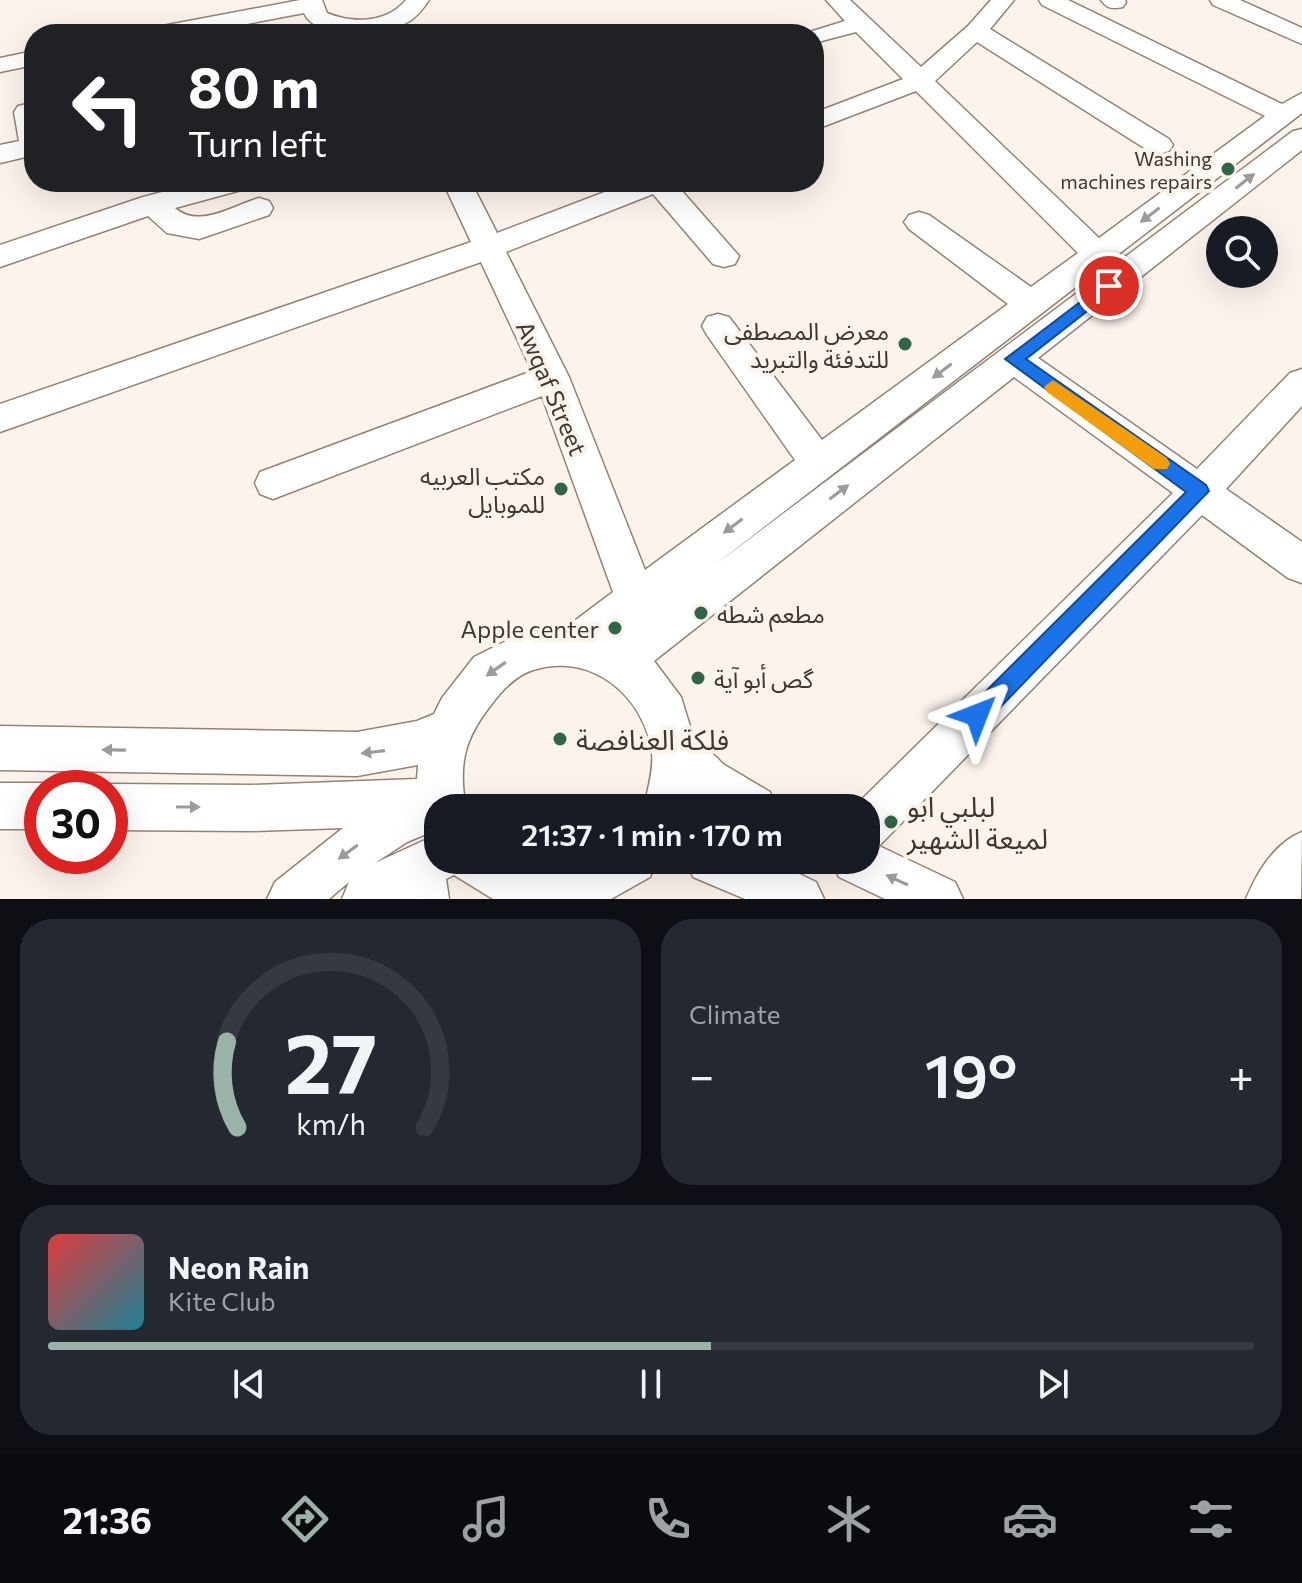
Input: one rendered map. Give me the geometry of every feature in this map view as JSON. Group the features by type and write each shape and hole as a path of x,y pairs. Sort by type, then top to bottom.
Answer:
{"street":[{"path":"389,24 405,14 418,0"},
{"path":"837,0 1098,255"},
{"path":"824,118 920,81 976,31 1003,0"},
{"path":"1050,0 1292,123"},
{"path":"1221,0 1302,37"},
{"path":"207,24 311,3 317,17 335,24"},
{"path":"824,33 861,24"},
{"path":"976,31 1159,145"},
{"path":"0,65 24,60"},
{"path":"576,645 1098,255 1292,123"},
{"path":"622,660 1014,359 1292,123"},
{"path":"0,154 24,148"},
{"path":"0,256 198,192"},
{"name":"Awqaf Street","path":"462,192 552,377 636,599"},
{"path":"0,418 487,248 632,192"},
{"path":"667,192 724,256"},
{"path":"153,204 177,226 199,229 259,208"},
{"path":"919,222 1031,304"},
{"path":"718,326 818,463"},
{"path":"1014,359 1302,565"},
{"path":"273,483 445,418 479,410 552,377"},
{"path":"880,814 1200,491 1302,383"},
{"path":"441,794 439,778 448,730 465,700 487,674 515,656 545,646 576,645 600,650 622,660 648,682 667,713 675,748 671,794"},
{"path":"0,748 357,754 418,743 448,730"},
{"path":"675,748 707,780 730,794"},
{"path":"128,807 424,805"},
{"path":"0,806 24,806"},
{"path":"292,899 339,859 389,825 424,812"},
{"path":"1271,899 1302,856"},
{"path":"880,871 938,899"},
{"path":"367,899 427,874"},
{"path":"486,874 516,890 548,895 581,891 620,879"},
{"path":"746,874 799,899"}],"slow traffic":[{"path":"1053,387 1161,464"}],"place":[{"name":"Washing machines repairs","path":"1228,169"},
{"name":"معرض المصطفى للتدفئة والتبريد","path":"905,344"},
{"name":"مكتب العربيه للموبايل","path":"561,489"},
{"name":"مطعم شطه","path":"701,613"},
{"name":"Apple center","path":"615,628"},
{"name":"گص أبو آية","path":"698,678"},
{"name":"فلكة العنافصة","path":"560,739"},
{"name":"لبلبي ابو لميعة الشهير","path":"891,822"}],"route":[{"path":"977,715 1200,491 1014,359 1109,286"}]}
